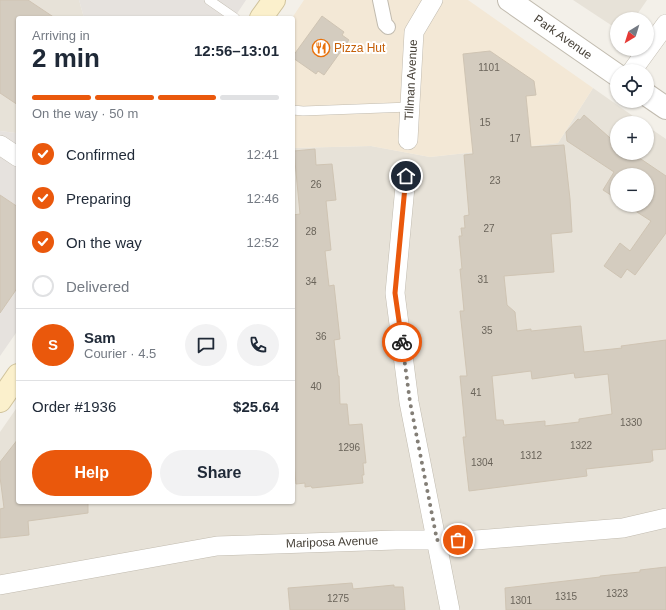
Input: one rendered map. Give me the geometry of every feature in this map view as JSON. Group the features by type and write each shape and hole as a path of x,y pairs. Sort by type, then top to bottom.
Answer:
{"main road":[{"path":"262,16 274,0"},
{"path":"0,401 16,378"}],"street":[{"path":"380,0 385,24 388,27"},
{"name":"Tillman Avenue","path":"408,140 414,32 433,0"},
{"name":"Park Avenue","path":"510,0 610,70"},
{"path":"637,64 666,24"},
{"path":"654,100 666,108"},
{"path":"0,145 16,156"},
{"path":"406,176 395,293 410,402 450,610"},
{"name":"Mariposa Avenue","path":"0,585 217,546 388,540 476,540 623,528 666,518"}],"lane":[{"path":"209,0 232,16"},
{"path":"295,110 410,107"}],"shaded area":[{"path":"0,0 79,0 83,16 16,16 16,133 0,131"},
{"path":"79,0 246,0 235,16 83,16"},
{"path":"304,0 468,0 593,88 558,143 430,157 371,146 295,148 295,16 293,16"},
{"path":"573,0 647,0 639,12 610,12 610,24"},
{"path":"593,88 610,100 610,108 622,108 633,116 610,116 610,160 654,160 654,131 666,139 666,610 0,610 0,432 16,409 16,504 295,504 295,148 371,146 430,157 558,143"},
{"path":"0,131 16,133 16,333 0,356"}],"building":[{"path":"0,0 28,0 52,16 16,16 16,104 0,93"},
{"name":"Pizza Hut","path":"322,16 344,32 342,35 349,40 324,75 318,71 316,74 295,59 295,53"},
{"path":"490,51 534,81 536,95 526,96 531,147 564,145 572,232 551,234 554,272 504,276 507,305 515,312 517,331 581,326 584,352 622,348 621,346 666,340 666,449 652,450 653,461 651,462 586,469 587,476 469,491 463,437 466,437 460,376 467,376 460,311 464,311 459,236 462,236 461,228 465,228 464,216 469,215 464,155 473,154 463,54","holes":["531,371 532,379 574,373 575,378 608,374 612,414 579,419 579,422 545,426 545,421 504,425 503,420 496,420 492,376"]},
{"path":"584,115 610,138 610,160 642,160 666,176 666,233 635,275 627,269 621,278 604,266 620,243 630,251 651,221 637,212 654,212 654,168 610,168 610,169 567,141 566,132 578,119 580,120"},
{"path":"315,149 316,165 332,164 336,200 326,201 331,250 325,251 329,286 334,285 340,339 334,340 339,376 340,404 347,404 349,425 362,424 366,463 363,463 363,483 312,488 311,486 305,487 305,483 296,484 295,215 300,214 295,151"},
{"path":"610,179 610,194 603,190"},
{"path":"0,195 16,206 16,290 0,313"},
{"path":"16,442 16,504 88,504 88,513 28,521 29,535 0,538 0,509 4,508 0,477 0,462"},
{"path":"666,567 666,610 506,610 505,588 640,572 640,570"},
{"path":"352,583 353,589 394,585 394,587 403,587 405,610 290,610 288,588"}],"way so far":[{"path":"402,342 410,402 437,540 458,540"}],"place":[{"name":"Pizza Hut","path":"321,48"}],"route":[{"path":"402,342 395,293 406,176"}]}
